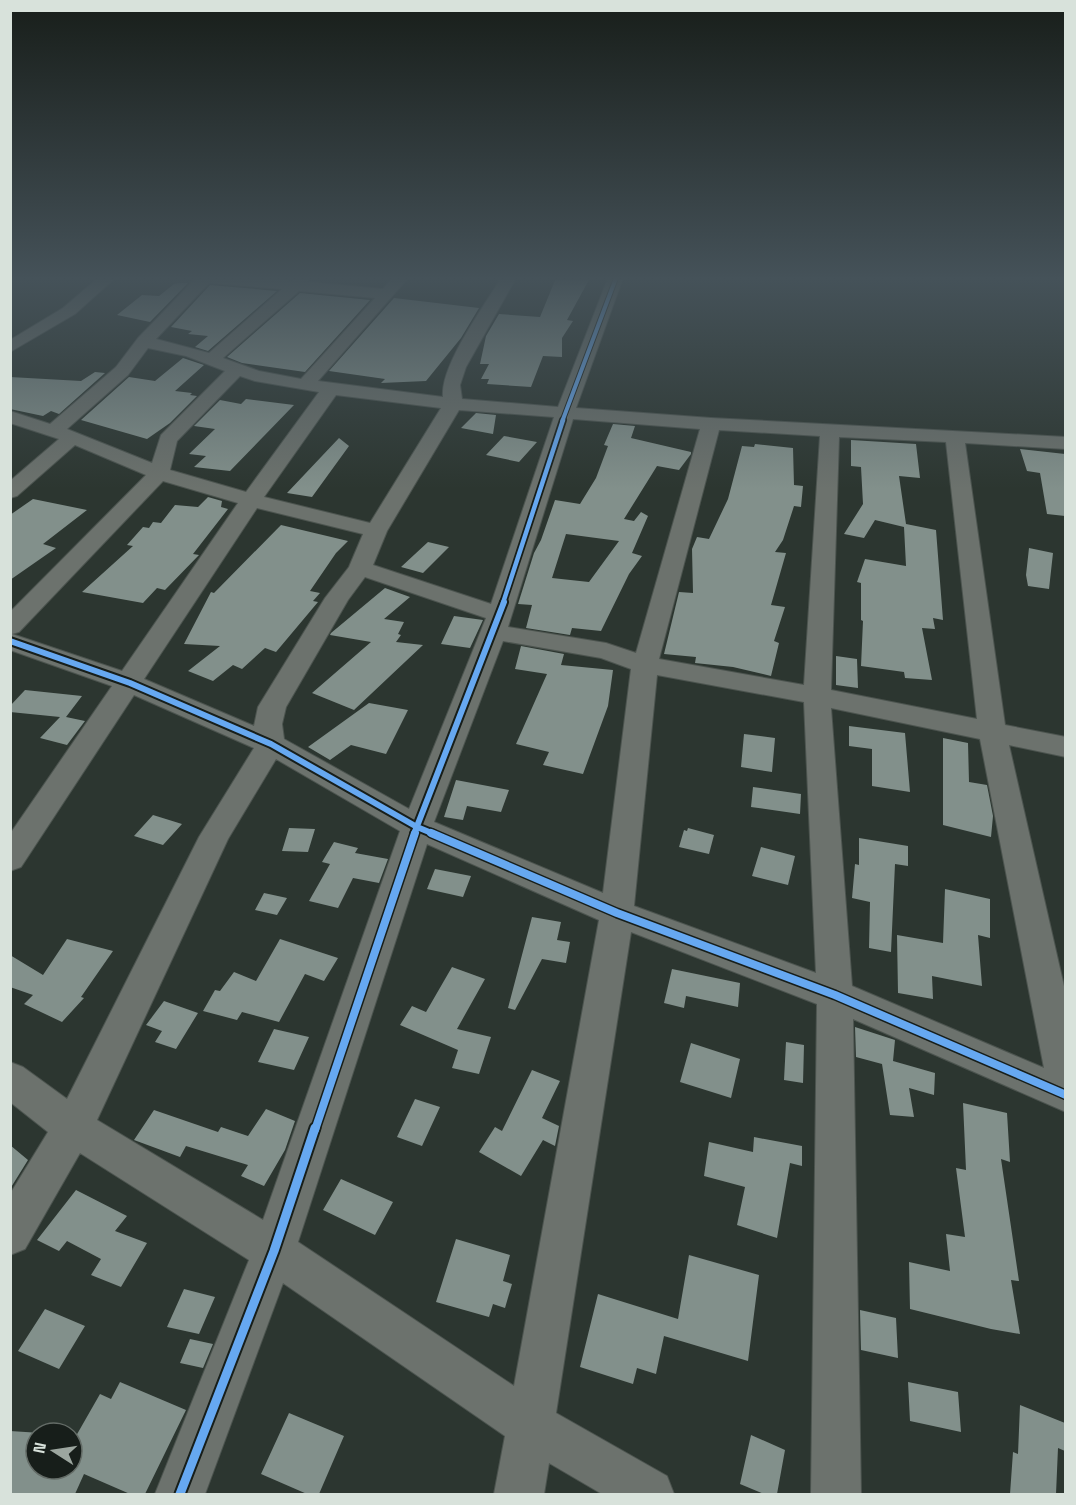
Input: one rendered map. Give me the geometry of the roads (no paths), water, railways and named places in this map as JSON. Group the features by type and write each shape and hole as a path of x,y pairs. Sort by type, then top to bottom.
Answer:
{"street":[{"path":"53,431 122,371 139,348"},
{"path":"178,348 212,359 236,370 305,385 453,404 711,424 955,439 1065,443"},
{"path":"212,359 224,348"},
{"path":"305,385 338,348"},
{"path":"10,1234 73,1127 116,1045 214,837 271,744 268,724 272,707 337,598 360,568 376,531 453,404 452,385 457,367 468,348"},
{"path":"180,1494 274,1251 417,826 496,623 565,413 589,348"},
{"path":"10,627 159,473 168,439 236,370"},
{"path":"10,859 251,500 331,389"},
{"path":"10,417 73,437 159,473 251,500 376,531"},
{"path":"519,1494 618,913 645,665 711,424"},
{"path":"830,430 817,696 835,995 836,1494"},
{"path":"10,492 73,437"},
{"path":"955,439 992,731 1065,1081"},
{"path":"360,568 496,623 606,651 645,665 817,696 1065,747"},
{"path":"10,641 130,683 271,744 417,826 618,913 835,995 1065,1095"},
{"path":"10,1079 73,1127 274,1251 532,1426 649,1494"}]}
